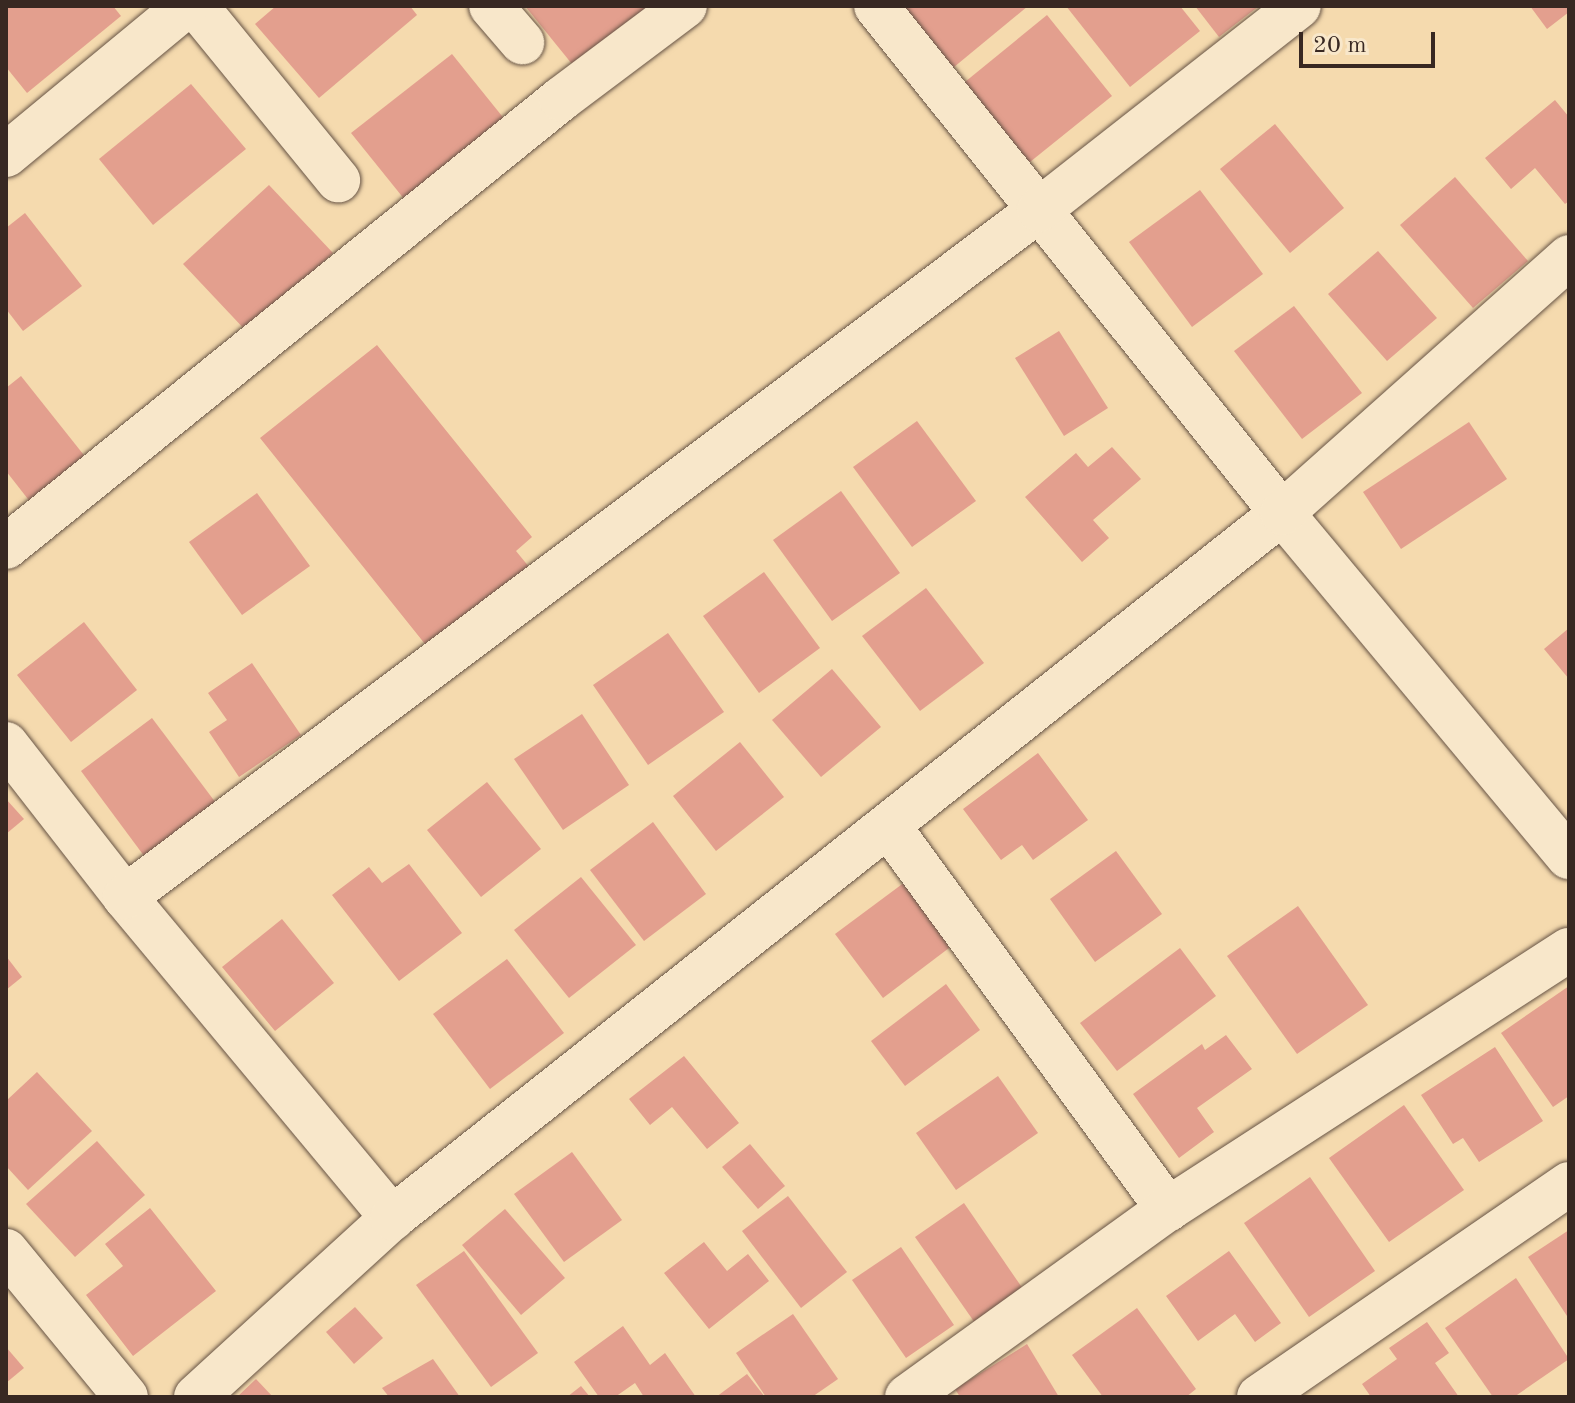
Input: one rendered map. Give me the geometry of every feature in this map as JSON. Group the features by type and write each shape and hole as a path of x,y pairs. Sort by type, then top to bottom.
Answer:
{"street":[{"path":"6,155 186,6"},
{"path":"196,6 338,180"},
{"path":"491,6 522,42"},
{"path":"6,547 561,99 685,6"},
{"path":"876,6 1282,513 1569,857"},
{"path":"125,897 1039,210 1299,6"},
{"path":"196,1397 392,1218 890,828 1282,513 1569,257"},
{"path":"6,744 125,897 392,1218"},
{"path":"890,828 1168,1209"},
{"path":"907,1397 1168,1209 1569,950"},
{"path":"1259,1397 1569,1184"},
{"path":"6,1251 126,1397"}],"building":[{"path":"6,6 113,6 121,16 27,93 6,67"},
{"path":"276,6 410,6 417,15 319,98 255,24"},
{"path":"525,6 655,6 576,69"},
{"path":"893,6 1028,6 948,72"},
{"path":"1066,6 1180,6 1200,31 1130,87"},
{"path":"1195,6 1259,6 1219,37"},
{"path":"1530,6 1569,6 1569,12 1547,29"},
{"path":"1047,15 1112,96 1025,166 960,86"},
{"path":"452,54 510,126 409,205 351,133"},
{"path":"191,84 246,149 153,225 99,159"},
{"path":"1555,100 1569,117 1569,201 1565,204 1535,168 1511,189 1485,158"},
{"path":"1275,124 1344,208 1290,253 1220,169"},
{"path":"1455,177 1528,261 1473,308 1400,225"},
{"path":"269,185 333,253 248,333 183,264"},
{"path":"1200,190 1263,274 1192,327 1129,242"},
{"path":"25,213 82,286 23,331 6,309 6,228"},
{"path":"1378,251 1437,318 1387,361 1328,294"},
{"path":"1294,306 1362,393 1302,439 1234,351"},
{"path":"1059,331 1108,408 1064,436 1015,358"},
{"path":"377,345 532,537 516,551 534,573 433,654 260,438"},
{"path":"21,376 87,459 31,503 6,471 6,388"},
{"path":"917,421 976,501 912,547 853,467"},
{"path":"1469,422 1507,479 1401,549 1363,492"},
{"path":"1112,447 1141,479 1093,520 1109,538 1082,562 1025,497 1076,453 1088,467"},
{"path":"841,491 900,573 832,621 773,540"},
{"path":"257,493 310,566 242,615 189,542"},
{"path":"764,572 820,648 759,693 703,616"},
{"path":"926,588 984,663 920,711 862,636"},
{"path":"84,622 137,690 71,742 17,675"},
{"path":"1569,628 1569,679 1544,649"},
{"path":"668,633 724,712 648,765 593,685"},
{"path":"252,663 301,735 239,777 209,732 227,720 208,693"},
{"path":"832,669 881,727 821,777 772,720"},
{"path":"582,714 629,785 563,830 514,759"},
{"path":"152,718 225,815 153,868 81,771"},
{"path":"740,742 784,797 716,851 673,796"},
{"path":"1038,753 1088,820 1033,860 1022,845 1001,860 963,809"},
{"path":"487,782 541,849 481,897 427,830"},
{"path":"6,799 24,819 6,834"},
{"path":"653,822 706,894 644,941 590,870"},
{"path":"1116,851 1162,914 1095,962 1050,899"},
{"path":"409,864 462,933 399,981 332,895 369,867 382,883"},
{"path":"581,877 636,945 569,998 514,930"},
{"path":"905,882 953,945 883,998 835,934"},
{"path":"1298,906 1368,1005 1297,1054 1227,956"},
{"path":"282,919 334,983 275,1031 222,967"},
{"path":"1180,948 1216,996 1117,1071 1080,1023"},
{"path":"6,956 22,977 6,990"},
{"path":"507,959 564,1033 490,1089 433,1014"},
{"path":"946,984 980,1030 905,1086 871,1041"},
{"path":"1569,986 1569,1096 1553,1107 1501,1033"},
{"path":"1226,1035 1252,1069 1197,1108 1214,1132 1179,1158 1133,1094 1202,1044 1205,1050"},
{"path":"1495,1047 1543,1121 1479,1162 1463,1138 1453,1144 1421,1095"},
{"path":"684,1056 739,1123 707,1149 672,1107 650,1125 629,1099"},
{"path":"37,1072 92,1131 28,1190 6,1166 6,1101"},
{"path":"998,1076 1038,1133 956,1190 916,1133"},
{"path":"1404,1105 1464,1190 1389,1242 1329,1158"},
{"path":"97,1141 145,1195 75,1257 26,1204"},
{"path":"750,1144 785,1186 758,1209 722,1167"},
{"path":"572,1152 622,1220 564,1262 514,1194"},
{"path":"1310,1177 1375,1271 1309,1317 1244,1223"},
{"path":"788,1196 847,1272 801,1308 742,1231"},
{"path":"964,1203 1023,1289 975,1323 915,1237"},
{"path":"150,1208 216,1291 133,1356 86,1295 123,1266 105,1244"},
{"path":"505,1209 565,1278 521,1315 462,1245"},
{"path":"1569,1230 1569,1319 1528,1257"},
{"path":"704,1242 727,1271 748,1254 769,1281 709,1329 664,1273"},
{"path":"901,1247 954,1325 906,1358 852,1280"},
{"path":"464,1251 538,1353 491,1387 416,1285"},
{"path":"1229,1251 1281,1323 1255,1342 1235,1314 1198,1341 1166,1296"},
{"path":"1516,1278 1569,1359 1514,1397 1493,1397 1445,1328"},
{"path":"355,1307 383,1338 354,1364 326,1332"},
{"path":"1137,1308 1196,1389 1186,1397 1103,1397 1072,1355"},
{"path":"793,1314 838,1379 812,1397 766,1397 736,1353"},
{"path":"1427,1322 1449,1353 1435,1363 1459,1397 1371,1397 1362,1384 1397,1359 1389,1348"},
{"path":"623,1326 650,1365 665,1353 696,1397 644,1397 635,1383 615,1397 599,1397 574,1362"},
{"path":"1027,1344 1059,1397 960,1397 955,1389"},
{"path":"6,1347 24,1368 6,1383"},
{"path":"433,1359 460,1397 389,1397 382,1388"},
{"path":"747,1374 765,1397 716,1397"},
{"path":"256,1379 273,1397 237,1397"},
{"path":"581,1386 590,1397 567,1397"}]}
